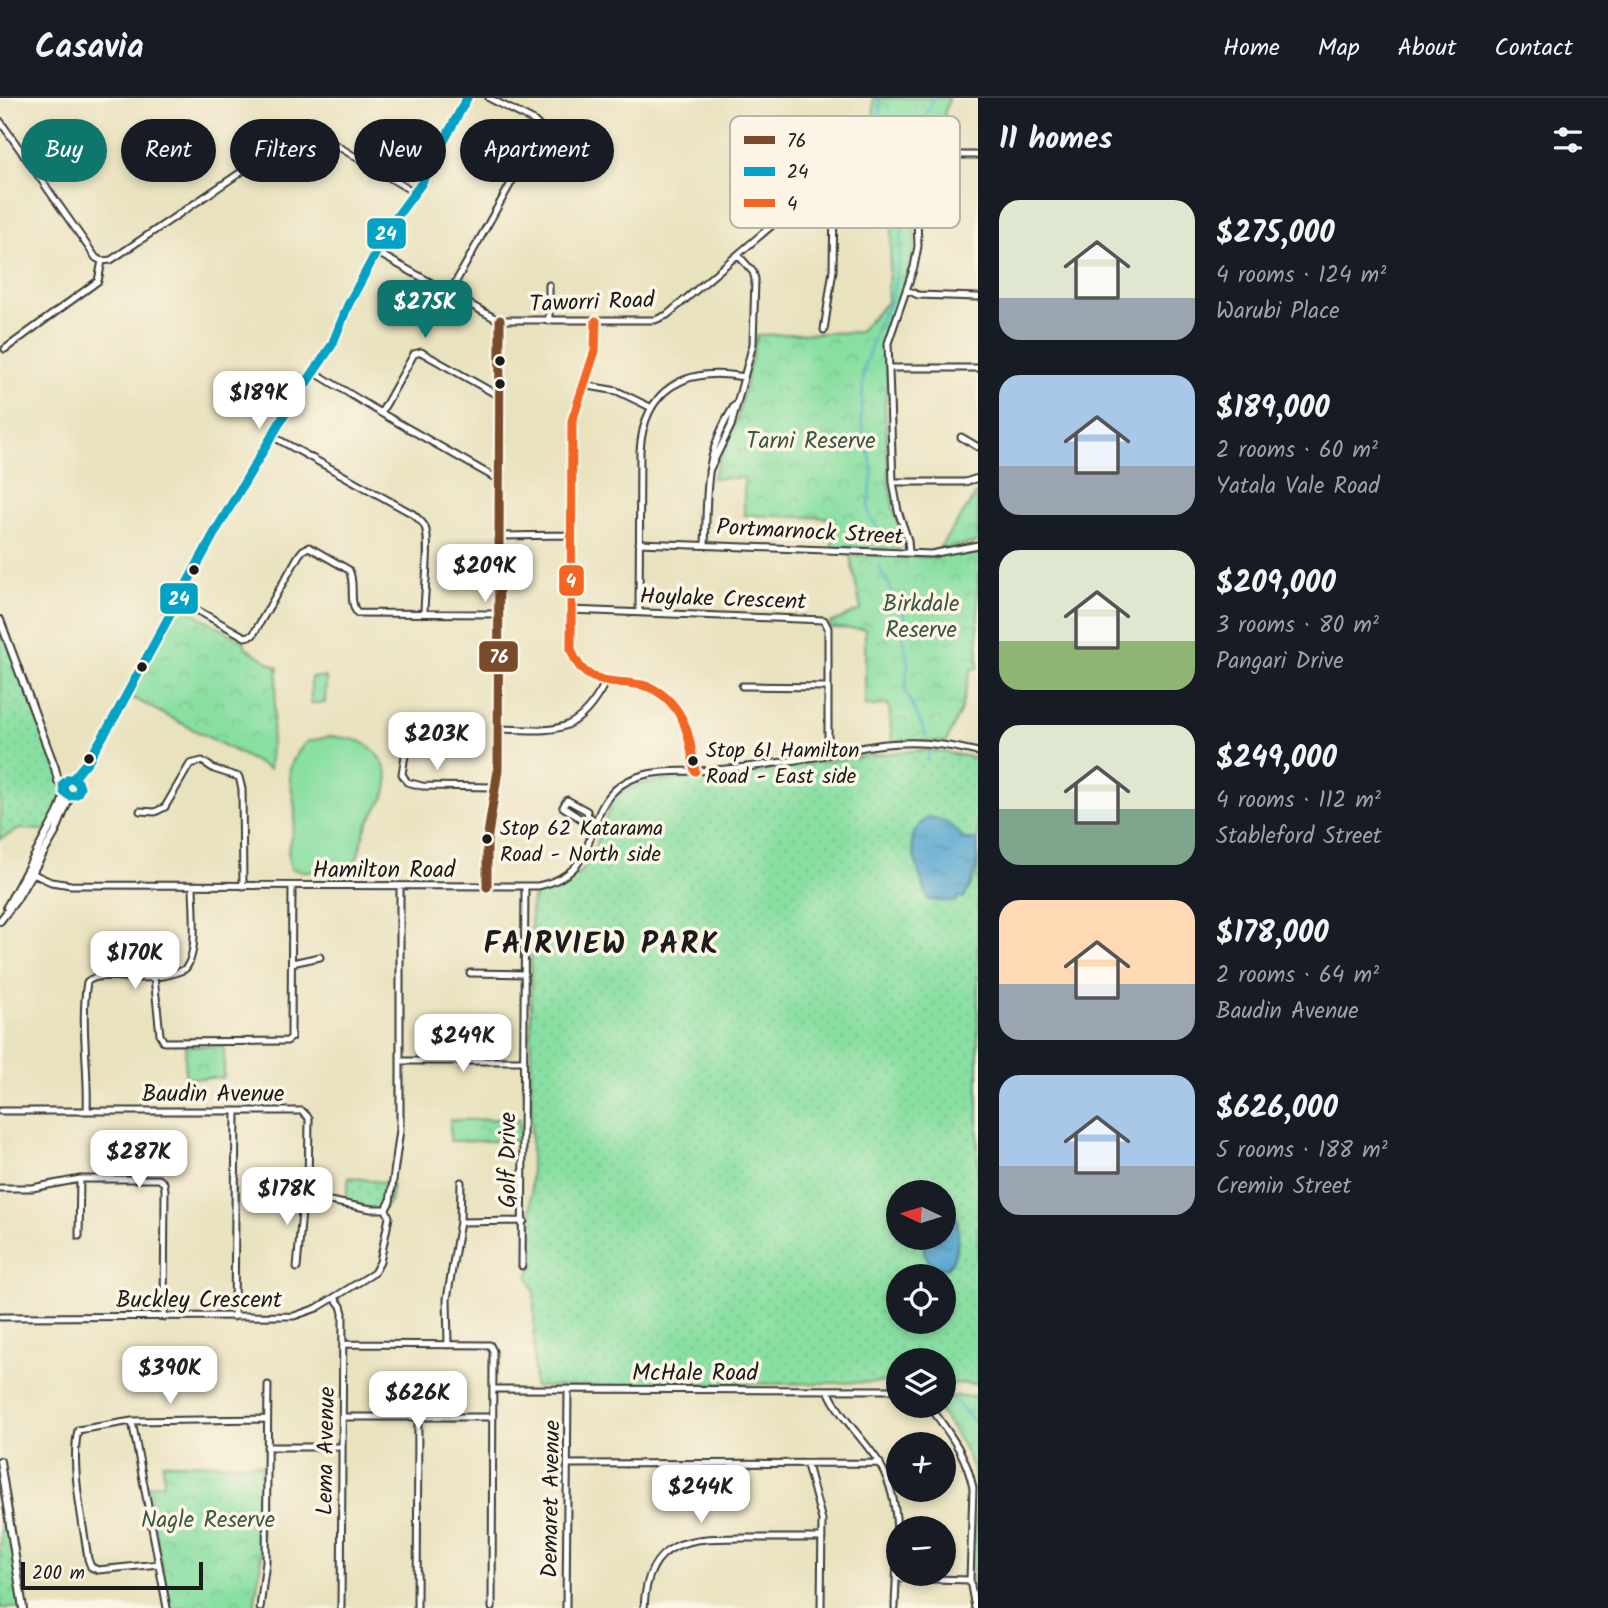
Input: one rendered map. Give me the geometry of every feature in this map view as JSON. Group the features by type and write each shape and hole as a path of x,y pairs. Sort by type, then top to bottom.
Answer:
{"street":[{"path":"2,918 29,872 58,813 71,779 88,761 215,532 272,436 332,345 348,305 376,252 392,223 415,193 467,98"},
{"path":"449,294 539,133 539,126 534,121 489,98"},
{"path":"0,121 96,258 102,261 111,260 304,129 316,133 415,193"},
{"name":"Taworri Road","path":"960,155 978,155"},
{"name":"Taworri Road","path":"376,252 492,318 643,321 661,319 768,228"},
{"path":"824,330 833,270 834,228"},
{"path":"909,553 893,482 888,343 907,290 918,246 917,228"},
{"path":"705,544 709,471 731,425 755,334 755,279 738,254"},
{"path":"5,349 98,281 102,261"},
{"path":"549,285 549,321"},
{"path":"907,290 918,295 978,297"},
{"path":"487,887 486,841 496,787 498,729 500,320"},
{"path":"596,321 595,351 572,421 570,610 573,654 583,670 605,682 642,685 666,697 684,723 695,771"},
{"path":"381,413 414,354 421,352 499,397"},
{"path":"890,368 978,368"},
{"path":"314,372 499,480"},
{"path":"639,612 641,436 650,407 673,385 688,377 707,373 744,377"},
{"path":"583,386 617,391 650,407"},
{"path":"272,436 413,514 421,521 425,528 426,543 424,613"},
{"path":"961,438 978,447"},
{"path":"893,482 957,483 975,481 978,478"},
{"path":"499,536 570,535"},
{"name":"Portmarnock Street","path":"639,543 909,553 945,553 978,545"},
{"path":"179,600 245,637 253,635 299,555 309,547 349,570 352,576 352,606 357,613 498,614"},
{"name":"Hoylake Crescent","path":"570,610 824,621 828,628 828,754"},
{"path":"0,620 58,781 66,792 77,794 80,788 78,782 55,768"},
{"path":"498,729 564,728 588,710 605,682"},
{"path":"742,686 827,687"},
{"path":"409,731 402,774 407,782 422,786 496,787"},
{"name":"Hamilton Road","path":"29,872 61,885 525,887 552,882 571,870 586,852 606,800 628,781 650,774 755,766 861,747 902,743 936,744 978,752"},
{"path":"140,811 155,812 164,807 190,764 195,761 202,761 214,769 239,777 242,789 243,886"},
{"path":"588,817 596,821"},
{"path":"87,1111 87,982 95,977 154,977 182,971 189,966 193,950 193,886"},
{"path":"154,977 160,1035 164,1042 287,1041 291,1038 292,886"},
{"name":"Buckley Crescent","path":"0,1317 234,1317 301,1314 370,1278 378,1268 389,1217 386,1209 390,1202 400,1130 400,887"},
{"name":"Golf Drive","path":"522,1266 525,887"},
{"path":"292,963 320,957"},
{"path":"470,973 525,974"},
{"path":"401,1061 524,1061"},
{"name":"Baudin Avenue","path":"0,1111 296,1111 307,1115 309,1123 308,1190 311,1196"},
{"path":"234,1317 236,1111"},
{"path":"0,1188 32,1188 80,1179 153,1177 164,1183 164,1317"},
{"path":"79,1236 80,1179"},
{"path":"448,1345 447,1299 460,1222 461,1182"},
{"path":"297,1268 302,1211 311,1196 371,1209 386,1209"},
{"path":"460,1222 524,1222"},
{"name":"Lema Avenue","path":"335,1298 343,1313 341,1608"},
{"path":"343,1344 490,1345 493,1351 492,1608"},
{"path":"260,1608 266,1562 268,1385"},
{"name":"McHale Road","path":"493,1389 886,1390"},
{"name":"Demaret Avenue","path":"566,1608 568,1390"},
{"path":"828,1390 880,1463 896,1516"},
{"path":"343,1418 492,1417"},
{"path":"417,1608 418,1418"},
{"path":"939,1418 960,1447 973,1488 970,1580 975,1608"},
{"path":"159,1564 98,1570 91,1567 79,1494 75,1442 78,1430 132,1421 266,1419"},
{"path":"132,1421 167,1608"},
{"path":"267,1447 342,1447"},
{"path":"0,1461 23,1608"},
{"path":"568,1464 880,1463"},
{"path":"807,1465 821,1513 821,1608"},
{"path":"644,1608 645,1589 651,1571 661,1557 676,1546 701,1538 822,1538"},
{"path":"956,1580 970,1580"},
{"path":"895,1608 896,1586"}],"green space":[{"path":"873,98 949,98 944,116 874,116"},
{"name":"Tarni Reserve","path":"915,228 914,245 904,289 887,328 884,343 888,381 885,404 889,481 894,512 904,539 899,549 832,548 833,518 744,515 744,478 712,478 737,419 757,335 859,332 887,302 892,229"},
{"path":"978,482 978,542 938,550 977,493"},
{"name":"Birkdale Reserve","path":"978,548 978,668 971,669 961,710 946,742 892,740 889,705 865,706 865,629 830,628 830,623 861,610 850,555 932,557"},
{"path":"182,606 245,642 245,647 278,668 269,769 129,696 178,608"},
{"path":"0,623 63,784 58,813 48,830 20,829 0,839"},
{"path":"311,677 326,677 325,703 311,703"},
{"path":"331,736 356,740 369,747 379,757 385,769 387,789 368,823 352,869 307,872 291,869 288,853 295,823 290,778 292,763 306,742"},
{"path":"929,750 978,758 978,1384 956,1383 956,1348 886,1348 886,1382 534,1387 534,1292 528,1275 533,1267 531,906 535,893 577,876 590,859 613,801 618,794 629,788 656,781 728,776"},
{"path":"185,1046 224,1046 224,1078 185,1078"},
{"path":"520,1119 520,1141 450,1141 450,1120"},
{"path":"349,1177 393,1184 390,1202 381,1210 345,1203"},
{"path":"956,1396 978,1396 978,1608 972,1579 976,1488 967,1454 945,1418 956,1418"},
{"path":"0,1460 23,1608 0,1608"},
{"name":"Nagle Reserve","path":"163,1463 261,1464 261,1562 254,1608 169,1608 147,1486 164,1483"}],"water":[{"path":"928,817 948,824 961,838 978,841 974,877 964,898 958,897 956,902 930,900 921,880 912,840 918,827"},
{"path":"956,1217 958,1235 956,1251 950,1264 933,1264 924,1250 956,1250"}],"waterway":[{"path":"879,98 881,116"},
{"path":"926,116 933,98"},
{"path":"878,543 876,525 871,519 868,506 873,470 861,420 864,368 878,323 891,301 903,228"},
{"path":"878,564 889,584 894,601 906,620 903,633 908,664 905,690 927,737"},
{"path":"928,752 928,761"},
{"path":"956,1402 978,1425"}],"transit line":[{"name":"24","path":"73,779 78,782 80,788 77,794 70,796 64,792 63,784 73,779 88,761 114,718 215,532 285,414 332,345 348,305 392,223 421,184 467,98"},
{"name":"76","path":"487,887 487,841 498,770 500,320"},
{"name":"4","path":"596,321 595,351 572,421 571,649 576,661 591,676 642,685 666,697 685,725 695,771"}],"place":[{"name":"Stop 61 Hamilton Road - East side","path":"693,761"},
{"name":"Stop 62 Katarama Road - North side","path":"487,839"}],"district":[{"name":"FAIRVIEW PARK","path":"602,943"}]}
